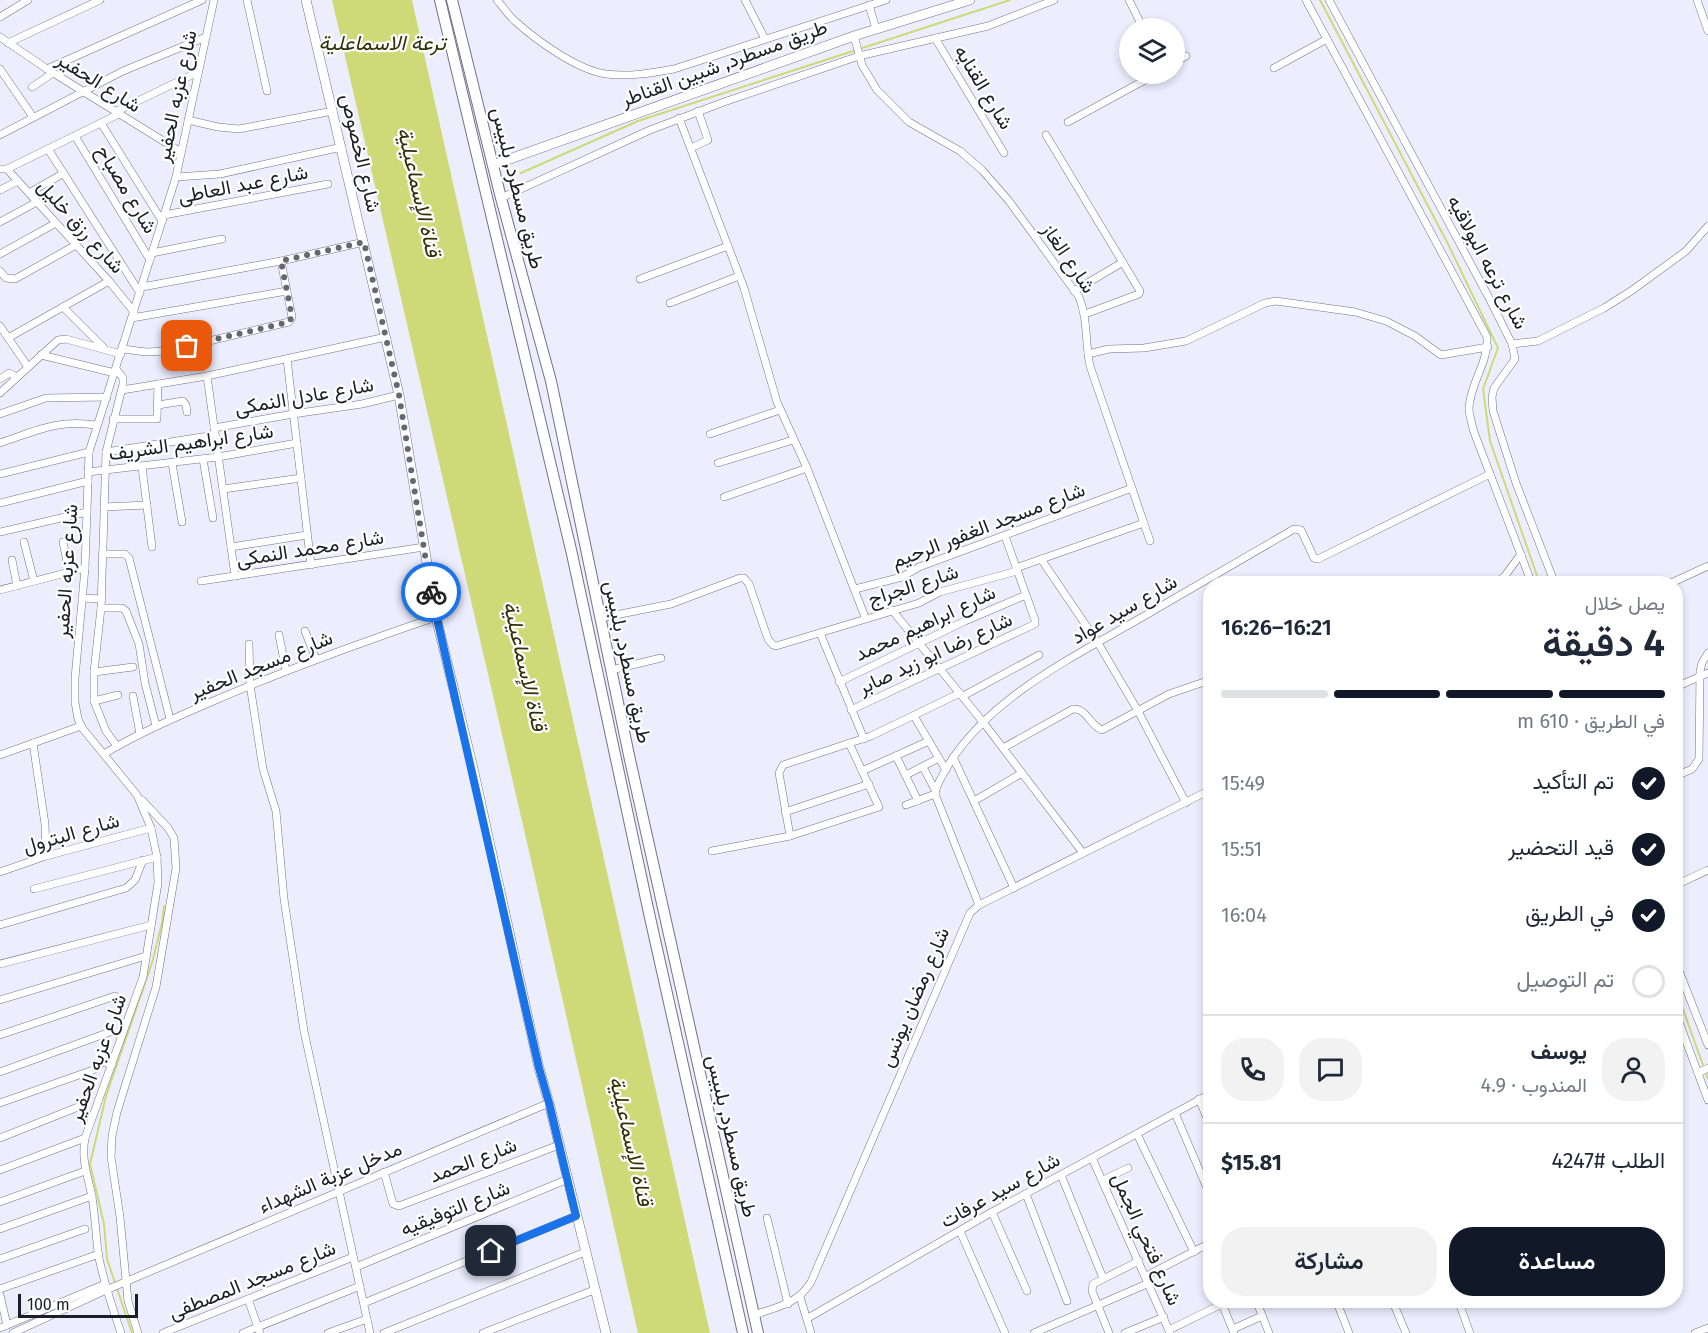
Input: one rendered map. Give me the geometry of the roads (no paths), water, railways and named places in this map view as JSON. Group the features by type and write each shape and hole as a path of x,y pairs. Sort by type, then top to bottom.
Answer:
{"main road":[{"name":"شارع الخصوص","path":"306,0 399,395 436,617 539,1068 606,1333"},
{"name":"طريق مسطرد, بلبيس","path":"440,0 572,554 743,1333"},
{"name":"طريق مسطرد, بلبيس","path":"452,0 501,198 551,381 611,670 758,1333"},
{"name":"طريق مسطرد, شبين القناطر","path":"493,165 854,36 970,0"}],"street":[{"path":"0,17 27,0"},
{"path":"3,40 82,4 100,0"},
{"path":"32,87 50,71 202,0"},
{"name":"شارع عزبه الحفير","path":"138,1333 125,1282 111,1157 112,1136 117,1112 156,987 176,868 174,838 81,726 75,702 75,678 85,568 89,452 176,177 214,0"},
{"path":"247,0 267,91"},
{"path":"497,0 514,21 554,51 584,68 604,74 642,75 674,69 886,0"},
{"path":"745,0 765,39"},
{"path":"501,198 650,130 698,111 859,57 1004,21 1054,0"},
{"path":"1129,0 1138,18"},
{"name":"شارع ترعه البولاقيه","path":"1306,0 1487,337 1488,347 1469,407 1474,432 1529,576"},
{"name":"شارع ترعه البولاقيه","path":"1329,0 1512,344 1515,359 1494,388 1493,411 1516,483 1552,576"},
{"path":"1697,0 1708,31"},
{"path":"869,5 876,29"},
{"name":"شارع الغاز","path":"854,36 859,57 872,82 894,108 923,131 960,152 982,170 1015,209 1074,291 1085,314 1088,354 1150,541"},
{"path":"0,135 123,71 206,37"},
{"name":"شارع القنايه","path":"935,38 1004,153"},
{"path":"1274,68 1327,39"},
{"name":"شارع الحفير","path":"3,40 181,152"},
{"path":"0,69 33,117"},
{"path":"4,169 101,123 198,72"},
{"path":"1068,122 1138,84"},
{"path":"188,120 239,129 333,111"},
{"path":"691,148 708,140 698,111"},
{"path":"679,118 739,276 780,410 807,468 865,617"},
{"path":"101,123 163,218"},
{"path":"1046,135 1140,290 1139,294 1085,314"},
{"name":"شارع مصباح","path":"75,136 151,256"},
{"path":"176,177 220,174 342,147"},
{"path":"48,149 141,290 364,242"},
{"name":"شارع رزق خليل","path":"4,169 18,181 109,281 133,315"},
{"path":"29,193 64,173"},
{"path":"0,190 18,181"},
{"name":"شارع عبد العاطى","path":"163,218 328,184"},
{"path":"0,222 37,202"},
{"path":"0,254 56,223"},
{"path":"1512,344 1538,341 1604,308 1686,251 1708,226"},
{"path":"151,256 222,239"},
{"path":"0,271 6,278 15,279 76,245"},
{"path":"640,279 728,246"},
{"path":"0,393 54,342 62,339 122,352 167,351 287,323 292,317 281,261"},
{"path":"1074,291 1123,262"},
{"path":"670,303 739,276"},
{"path":"8,338 109,281"},
{"path":"133,315 287,291"},
{"path":"1088,354 1109,349 1143,348 1186,341 1265,303 1276,301 1355,312 1386,321 1415,336 1441,355 1488,347"},
{"path":"63,307 105,349"},
{"path":"0,326 28,367"},
{"path":"122,390 207,376 386,337"},
{"path":"41,355 116,371"},
{"path":"287,358 311,565"},
{"name":"شارع عزبه الحفير","path":"116,371 123,378 106,452 104,471 102,599 94,672 94,701 106,731 117,746"},
{"path":"0,379 9,374 17,377"},
{"path":"207,376 235,576"},
{"path":"113,419 155,421 158,418 158,384"},
{"name":"شارع عادل النمكى","path":"106,452 399,395"},
{"path":"0,414 46,398 107,397"},
{"path":"158,405 183,401 187,412"},
{"path":"710,434 780,410"},
{"path":"0,443 56,424 76,422 96,425"},
{"path":"718,463 794,440"},
{"name":"شارع ابراهيم الشريف","path":"88,472 218,457 297,443"},
{"path":"0,474 89,452"},
{"path":"203,459 213,518"},
{"path":"172,463 182,522"},
{"path":"142,467 152,547"},
{"path":"724,497 807,468"},
{"name":"شارع سيد عواد","path":"1213,576 1294,529 1301,530 1314,558 1318,559 1490,474"},
{"path":"223,489 301,478"},
{"path":"0,503 88,481"},
{"name":"شارع مسجد الغفور الرحيم","path":"855,589 902,577 919,567 1132,488"},
{"path":"104,507 147,505"},
{"path":"0,532 87,512"},
{"name":"شارع الجراج","path":"600,618 671,603 744,578 749,584 768,639 773,645 783,644 865,617 919,603 940,592 1016,569 1144,523"},
{"path":"231,547 307,535"},
{"path":"1005,536 1026,595"},
{"path":"24,542 34,581"},
{"path":"63,542 69,572"},
{"name":"شارع محمد النمكى","path":"201,581 424,547"},
{"path":"102,554 125,554 129,558 170,719"},
{"path":"1505,576 1521,554"},
{"path":"1041,559 1098,643 1138,711 1186,803"},
{"path":"12,560 17,586"},
{"path":"1683,578 1708,566"},
{"path":"0,590 85,568"},
{"name":"شارع سيد عواد","path":"935,792 966,739 983,722 1037,679 1203,582"},
{"name":"شارع رضا ابو زيد صابر","path":"851,710 1034,626 1035,620 1026,595"},
{"name":"شارع ابراهيم محمد","path":"838,682 1026,595"},
{"path":"82,598 102,599"},
{"path":"101,608 122,608 126,611 139,644 145,682 156,726"},
{"path":"892,610 961,694 1083,853"},
{"name":"شارع مسجد الحفير","path":"104,754 170,719 250,685 315,659 436,617"},
{"path":"305,631 315,659"},
{"path":"820,633 838,682 864,738"},
{"path":"279,635 286,671"},
{"path":"249,644 250,685 263,769 276,811 284,899 304,1031 370,1333"},
{"path":"1683,773 1692,769 1699,759 1700,676 1702,663 1708,653"},
{"path":"790,836 779,773 781,767 864,738 961,694 1039,655"},
{"path":"611,670 661,658"},
{"path":"94,672 132,667"},
{"path":"1683,684 1708,673"},
{"path":"1003,748 1073,709 1082,711 1100,730 1182,689 1203,682"},
{"path":"94,701 118,695"},
{"path":"133,696 141,734"},
{"path":"914,716 946,770"},
{"path":"0,755 81,726"},
{"path":"862,771 929,741"},
{"path":"712,851 790,836 879,807 849,743"},
{"path":"33,744 45,824 46,856"},
{"path":"896,756 918,801"},
{"path":"906,775 939,758"},
{"path":"953,758 1014,888"},
{"path":"923,766 978,905 1203,794"},
{"path":"974,801 1022,773"},
{"path":"785,812 869,784"},
{"path":"906,805 935,792"},
{"name":"شارع عزبه الحفير","path":"121,1333 106,1287 99,1254 92,1196 85,1171 83,1149 143,977 158,883 157,856 151,828 137,795"},
{"name":"شارع البترول","path":"0,872 46,856 151,828"},
{"path":"34,889 157,856"},
{"path":"0,926 126,888 135,880 143,860"},
{"path":"1683,882 1708,870"},
{"name":"شارع رمضان يونس","path":"754,1315 788,1304 800,1296 811,1282 966,919 978,905"},
{"path":"0,964 151,925"},
{"path":"0,1000 146,956"},
{"path":"1683,981 1708,1046"},
{"path":"0,1035 115,996"},
{"path":"0,1072 110,1032"},
{"path":"1683,1033 1708,1100"},
{"path":"0,1103 93,1070 104,1062 112,1065"},
{"path":"1698,1073 1708,1068"},
{"name":"شارع سيد عرفات","path":"808,1318 992,1212 1203,1097"},
{"path":"1199,1099 1203,1108"},
{"name":"مدخل عزبة الشهداء","path":"106,1287 125,1282 549,1103"},
{"path":"0,1138 83,1105"},
{"path":"1175,1113 1203,1179"},
{"path":"1137,1134 1194,1252"},
{"path":"0,1170 85,1138"},
{"name":"شارع الحمد","path":"384,1172 393,1204 399,1206 559,1145"},
{"name":"شارع فتحي الجمل","path":"1092,1158 1170,1331"},
{"path":"1103,1180 1128,1168"},
{"path":"0,1202 85,1171"},
{"path":"1061,1175 1103,1278"},
{"name":"شارع التوفيقيه","path":"356,1267 568,1179"},
{"path":"1026,1194 1067,1301"},
{"path":"0,1229 92,1196"},
{"path":"992,1212 1027,1291"},
{"path":"364,1303 576,1216"},
{"path":"767,1218 788,1304"},
{"path":"0,1259 85,1229"},
{"path":"960,1231 1005,1333"},
{"path":"1034,1333 1148,1280 1203,1248"},
{"path":"384,1333 585,1252"},
{"path":"0,1289 99,1254"},
{"name":"شارع مسجد المصطفى","path":"163,1333 353,1257"},
{"path":"1109,1333 1092,1287 1103,1278 1139,1261"},
{"path":"243,1333 259,1330 360,1286"},
{"path":"0,1295 3,1327 106,1287"},
{"path":"13,1333 106,1287"},
{"path":"483,1333 501,1330 594,1290"},
{"path":"800,1296 811,1333"},
{"path":"248,1299 259,1330"},
{"path":"1170,1331 1215,1308"},
{"path":"1224,1308 1233,1331 1262,1316"},
{"path":"1259,1308 1269,1333"},
{"path":"1339,1308 1350,1333"},
{"path":"1395,1308 1406,1333"},
{"path":"1461,1308 1470,1333"},
{"path":"1125,1333 1164,1317"},
{"path":"328,1333 367,1319"},
{"path":"1695,1333 1708,1328"}],"water":[{"name":"ترعة الاسماعلية","path":"332,0 412,0 710,1333 638,1333"}],"waterway":[{"path":"521,173 638,121 1010,0"},
{"path":"1320,0 1448,244 1498,348 1483,389 1490,441 1537,576"},
{"path":"132,1333 107,1259 104,1224 90,1164 106,1096 152,963 164,906"},
{"path":"1683,1009 1708,1079"}],"water label":[{"name":"قناة الإسماعيلية","path":"419,192"},
{"name":"قناة الإسماعيلية","path":"525,666"},
{"name":"قناة الإسماعيلية","path":"631,1141"}]}
